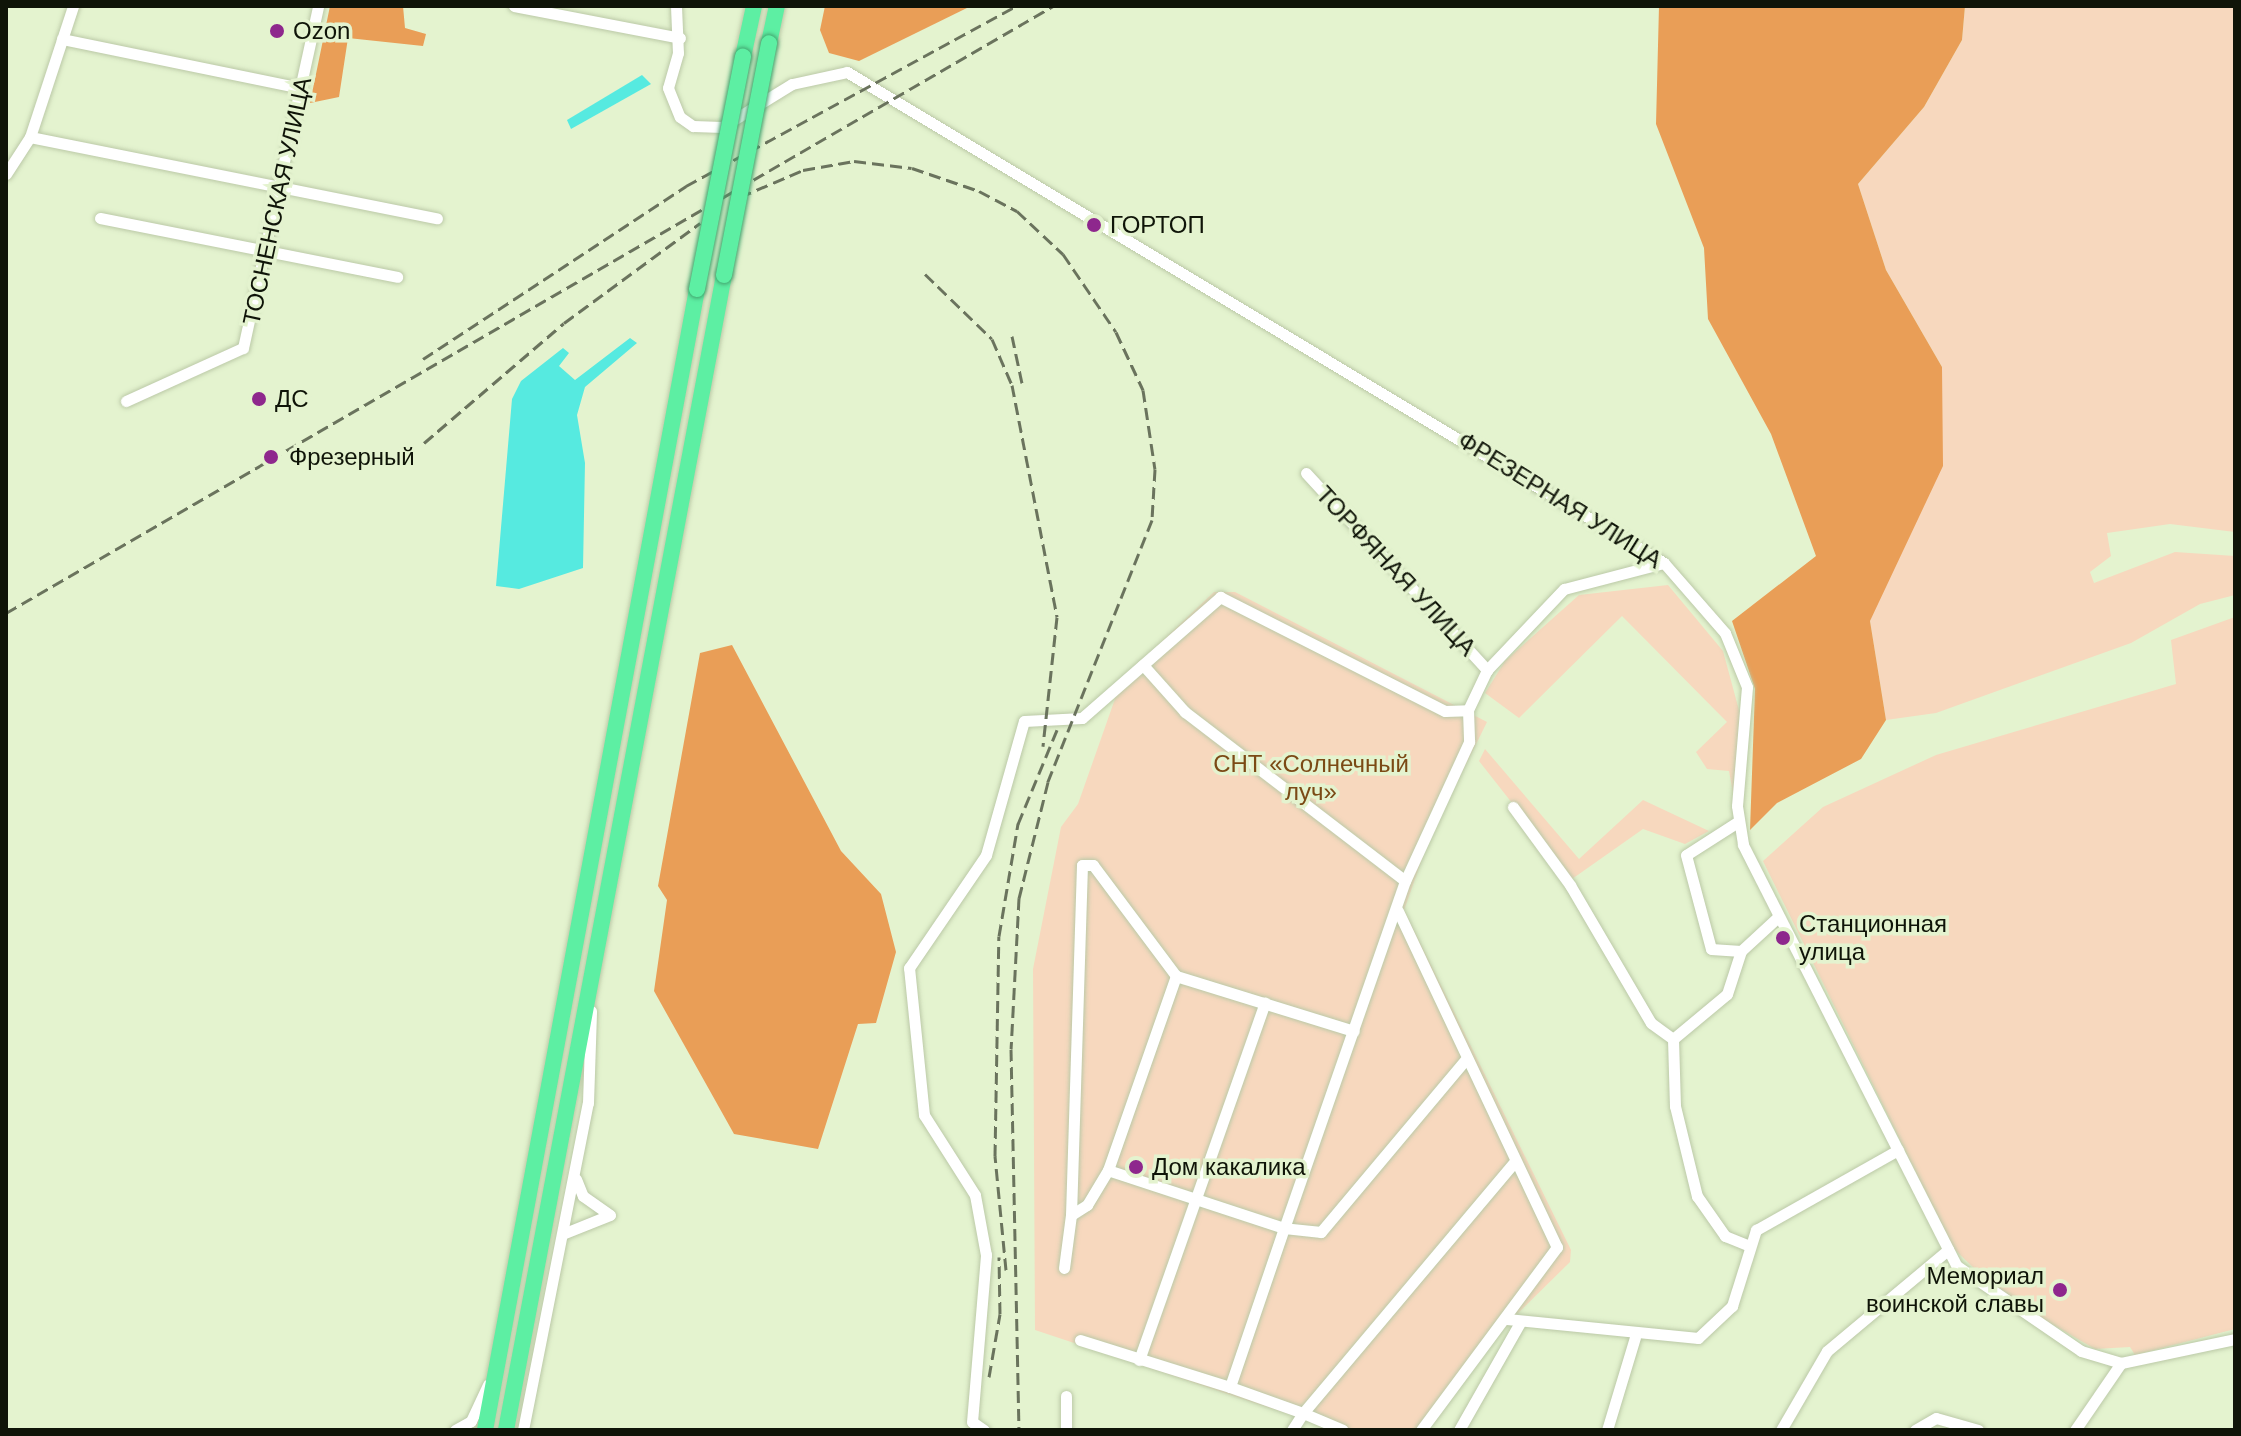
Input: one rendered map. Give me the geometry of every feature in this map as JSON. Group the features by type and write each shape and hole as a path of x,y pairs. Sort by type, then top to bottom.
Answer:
{"highway":[{"path":"485,1430 697,289 754,6"},
{"path":"506,1430 592,994 724,275 777,6"}],"street":[{"path":"6,174 30,137 73,6"},
{"name":"ТОСНЕНСКАЯ УЛИЦА","path":"126,401 243,348 267,251 318,6"},
{"path":"514,6 680,38 676,6"},
{"name":"ФРЕЗЕРНАЯ УЛИЦА","path":"680,38 668,88 680,117 693,126 722,127 792,84 847,72 1664,563 1725,633 1747,687 1736,823"},
{"path":"62,39 301,88"},
{"path":"30,137 437,218"},
{"path":"100,218 397,277"},
{"name":"ТОРФЯНАЯ УЛИЦА","path":"1306,473 1487,670"},
{"path":"1230,1387 1398,911 1405,881 1469,742 1468,710 1487,670 1564,589 1664,563"},
{"path":"984,1430 972,1422 986,1255 975,1195 924,1115 909,968 986,855 1024,721 1082,718 1220,597 1445,711 1468,710"},
{"path":"1143,665 1185,712 1405,881"},
{"path":"1513,807 1570,885 1651,1023 1673,1039"},
{"path":"1741,951 1711,949 1686,855 1736,823 1778,917 1948,1250 2007,1306 2081,1351 2121,1363 2235,1339"},
{"path":"1064,1268 1071,1215 1082,865 1093,865 1176,976 1354,1031"},
{"path":"1398,911 1557,1247 1507,1319 1421,1430"},
{"path":"1673,1039 1727,994 1741,951 1778,917"},
{"path":"1071,1215 1087,1205 1108,1170 1176,976"},
{"path":"523,1430 565,1233 588,1103 592,994"},
{"path":"1139,1360 1265,1003"},
{"path":"1673,1039 1675,1106 1697,1196 1725,1236 1747,1245"},
{"path":"1108,1170 1284,1228 1321,1232 1466,1059"},
{"path":"1507,1319 1635,1337 1698,1338 1719,1322 1732,1306 1747,1245 1756,1230 1898,1150"},
{"path":"1292,1430 1515,1161"},
{"path":"565,1233 610,1215 583,1196 575,1177"},
{"path":"1781,1430 1827,1351 1948,1250"},
{"path":"1459,1430 1521,1321"},
{"path":"1607,1430 1635,1337"},
{"path":"1080,1340 1230,1387 1343,1430"},
{"path":"455,1430 479,1407 501,1351"},
{"path":"2075,1430 2121,1363"},
{"path":"1066,1396 1066,1430"},
{"path":"1915,1430 1936,1418 1978,1430"}],"green space":[{"path":"1965,6 2235,6 2235,532 2170,524 2107,533 2111,556 2090,572 2094,583 2175,552 2235,556 2235,595 2200,604 2131,643 1936,713 1886,720 1870,621 1942,367 1886,270 1858,184 1924,107 1962,40"},
{"path":"1668,585 1723,651 1740,714 1733,793 1729,771 1707,769 1696,752 1727,722 1622,616 1519,718 1485,693 1505,661 1579,595"},
{"name":"СНТ «Солнечный луч»","path":"1214,592 1235,592 1487,722 1430,837 1404,910 1571,1250 1570,1262 1506,1325 1425,1430 1336,1430 1035,1330 1033,969 1061,827 1078,804 1122,679"},
{"path":"2235,617 2235,1329 2135,1355 2130,1347 2095,1349 2002,1295 1953,1248 1763,861 1823,807 1936,755 2176,684 2171,640"},
{"path":"1485,749 1579,859 1643,800 1709,831 1685,844 1643,829 1572,879 1479,761"}],"shaded area":[{"path":"330,6 403,6 405,28 426,34 423,46 348,38 339,97 310,103"},
{"path":"825,6 971,6 859,61 829,53 820,30"},
{"path":"1659,6 1965,6 1962,40 1924,107 1858,184 1886,270 1942,367 1943,466 1870,621 1886,720 1861,759 1777,803 1750,830 1755,689 1732,621 1816,556 1771,434 1708,319 1704,248 1656,124"},
{"path":"732,645 841,851 881,894 896,952 876,1023 858,1024 818,1149 734,1134 654,991 667,900 658,886 700,653"}],"water":[{"path":"642,75 651,84 571,129 567,120"},
{"path":"630,338 637,343 585,387 577,415 585,463 583,568 519,589 496,586 512,399 521,381 563,348 569,353 559,366 575,380"}],"railway":[{"path":"423,359 686,186 1016,6"},
{"path":"6,613 1053,6"},
{"path":"740,197 803,170 854,161 912,168 979,191 1017,211 1063,254 1116,332 1143,390 1155,469 1152,520 1048,782 1019,898 1011,1049 1019,1430"},
{"path":"424,443 564,323 700,223"},
{"path":"925,274 992,339 1012,385 1057,617 1043,746"},
{"path":"1012,336 1022,383"},
{"path":"1006,1270 995,1156 999,936 1018,824 1059,725"},
{"path":"989,1377 1000,1314 999,1257"}],"place":[{"name":"Ozon","path":"277,31"},
{"name":"ГОРТОП","path":"1094,225"},
{"name":"ДС","path":"259,399"},
{"name":"Фрезерный","path":"271,457"},
{"name":"Станционная улица","path":"1783,938"},
{"name":"Дом какалика","path":"1136,1167"},
{"name":"Мемориал воинской славы","path":"2060,1290"}]}
